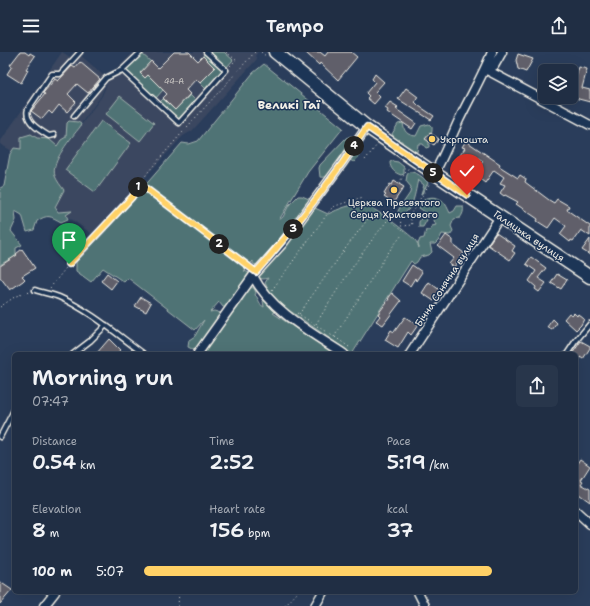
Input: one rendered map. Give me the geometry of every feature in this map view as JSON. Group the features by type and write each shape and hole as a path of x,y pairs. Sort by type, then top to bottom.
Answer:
{"street":[{"name":"Галицька вулиця","path":"275,52 367,127 433,177 500,217 590,277"},
{"path":"433,177 492,52"},
{"path":"485,69 494,66 502,52"},
{"path":"485,69 590,125"},
{"path":"199,352 255,274 283,242 343,162 367,127"},
{"name":"Бічна Сонячна вулиця","path":"411,352 500,217"},
{"path":"255,274 258,286 281,310 341,352"},
{"path":"578,513 590,524"},
{"path":"44,606 53,594"},
{"path":"315,606 322,594"},
{"path":"419,594 425,606"}],"lane":[{"path":"54,135 48,136 43,133 28,119 26,114 52,74 60,74 80,52"},
{"path":"74,116 106,78 122,70 141,52"},
{"path":"122,70 178,123 226,70 206,52"},
{"path":"35,290 59,297 80,308 106,325 141,352"},
{"path":"568,352 590,324"},
{"path":"75,352 106,325"},
{"path":"0,438 12,414"}],"path":[{"path":"226,52 236,60 226,70"},
{"path":"47,294 50,285 132,197 148,172 255,52"},
{"path":"365,160 377,144"},
{"path":"399,183 410,166"},
{"path":"410,215 400,216 402,226 412,225 410,215 433,177"},
{"path":"140,184 255,274"},
{"path":"271,292 331,209 335,206 363,197"},
{"path":"299,314 351,240 374,211"},
{"path":"315,325 366,246 387,221"},
{"path":"334,337 390,250 402,235"},
{"path":"0,307 16,296 35,290"},
{"path":"294,311 349,347"},
{"path":"178,606 179,594"},
{"path":"285,606 296,594"}],"shaded area":[{"path":"62,52 72,58 77,52 104,76 106,83 101,96 46,171 0,144 0,142"},
{"path":"134,52 258,52 255,56 257,59 192,131 183,136 92,234 33,192 102,96 114,72"}],"green space":[{"path":"208,52 224,52 233,60 226,68"},
{"path":"141,53 151,62 140,73 145,78 148,75 163,90 155,99 127,72 126,68"},
{"path":"204,53 224,70 206,89 200,83 215,68 203,56"},
{"path":"264,64 343,128 308,172 279,220 283,217 289,205 298,196 309,199 313,209 315,208 328,214 341,208 364,205 382,215 405,232 416,241 419,248 418,244 420,239 424,238 426,230 430,230 432,226 436,225 431,216 428,218 423,227 419,227 419,222 425,212 419,208 422,201 432,197 439,199 444,202 450,213 454,211 457,206 463,206 463,214 460,218 454,219 451,226 453,231 450,235 442,234 435,244 430,244 432,252 429,255 420,257 414,264 411,261 353,352 349,352 273,299 265,283 268,278 256,278 257,265 253,264 253,261 244,271 250,273 252,276 231,308 223,307 219,302 210,312 214,311 221,313 221,321 198,347 192,349 188,347 189,340 195,336 204,320 195,330 128,278 124,282 103,268 91,282 76,271 76,262 109,227 182,143 189,144 198,141 253,73"},
{"path":"190,95 196,101 179,119 176,119 159,103 163,99 175,110"},
{"path":"120,96 154,123 140,141 106,114"},
{"path":"69,121 78,122 81,124 63,150 54,170 58,182 64,190 55,207 58,212 72,211 66,215 68,219 61,222 54,218 44,217 37,221 34,230 27,232 22,215 15,211 16,220 11,231 22,245 16,248 16,254 13,260 8,260 0,265 0,188 4,186 10,154 14,148 21,149 21,137 31,134 37,138 49,139 57,146 61,140 66,137 67,123"},
{"path":"101,121 131,143 95,192 65,170"},
{"path":"403,123 406,132 410,135 416,136 421,126 429,124 432,127 432,130 429,147 426,148 423,144 418,144 417,152 413,153 403,145 402,141 396,140 392,134 398,124"},
{"path":"351,136 360,149 358,158 354,162 342,157 331,174 325,177 320,177 320,165 346,138"},
{"path":"392,161 398,162 404,167 404,174 401,175 393,170 390,164"},
{"path":"409,172 417,174 428,183 421,195 424,185 418,180 411,206 404,213 399,214 399,209 410,193 411,187 406,181"},
{"path":"247,287 254,288 256,293 255,295 262,306 264,307 263,301 266,299 277,311 273,313 331,352 203,352 205,344 232,310 234,311 242,301 241,296"}],"building":[{"path":"20,52 25,52 29,55 30,53 35,56 26,69 28,70 21,83 7,74 12,66 10,65"},
{"path":"174,52 189,52 198,61 203,56 215,68 200,83 196,79 186,90 190,94 175,110 163,98 167,94 148,75 145,78 140,73 151,61 158,68"},
{"path":"305,52 320,52 325,56 328,52 351,52 357,57 338,80 320,63 319,65"},
{"path":"518,54 533,59 526,72 518,69 516,60"},
{"path":"80,62 100,79 88,93 77,84 68,94 76,102 67,112 59,105 52,114 49,111 42,119 31,111 55,79 58,81 72,66 75,68"},
{"path":"579,67 587,69 582,88 590,90 590,102 578,99"},
{"path":"375,74 384,82 375,92 380,97 374,104 367,98 369,96 366,93 375,82 372,79"},
{"path":"406,88 418,97 415,102 419,106 434,116 431,120 398,99"},
{"path":"390,102 398,107 396,109 416,123 412,129 387,112 388,110 385,108"},
{"name":"Укрпошта","path":"430,133 439,139 434,145 425,139"},
{"path":"466,141 500,164 499,166 518,178 520,175 526,179 525,182 549,200 554,203 557,199 569,206 567,210 590,226 590,236 581,230 573,241 571,240 570,242 560,234 566,226 555,218 548,228 516,204 518,202 500,193 505,185 500,183 504,177 494,170 485,183 476,176 475,174 483,161 472,154 464,166 456,161 465,148 462,147"},
{"name":"Церква Пресвятого Серця Христового","path":"394,181 404,187 393,203 384,197 386,195 384,194 390,184 392,185"},
{"path":"496,233 515,246 512,251 515,253 510,260 488,245"},
{"path":"446,235 453,240 453,245 464,253 454,267 449,264 454,258 438,246"},
{"path":"590,239 590,255 582,250"},
{"path":"22,249 35,268 22,276 25,279 10,290 0,277 0,266 17,255 16,254"},
{"path":"531,257 546,268 538,278 546,283 539,292 529,281 536,271 526,264"},
{"path":"412,265 422,272 416,281 415,278 410,286 402,281"},
{"path":"107,273 117,281 111,289 101,281"},
{"path":"557,274 567,280 561,289 551,283"},
{"path":"429,282 441,291 434,301 422,293"},
{"path":"392,293 401,301 383,325 376,321 380,316 378,314"},
{"path":"141,297 151,303 146,312 135,306"},
{"path":"569,313 572,315 574,313 577,316 578,314 584,319 576,330 564,319"},
{"path":"405,317 418,325 411,335 408,332 398,348 385,340 391,330 394,332"},
{"path":"553,319 557,323 552,330 547,327"},
{"path":"109,339 120,350 118,352 98,352"},
{"path":"581,341 590,346 583,359 580,357 578,361 578,352 573,352"},
{"path":"580,459 590,466 581,480 583,481 581,484 590,489 590,502 578,493 578,462"},
{"path":"0,582 12,590 0,604"}],"place":[{"name":"Укрпошта","path":"432,139"},
{"name":"Церква Пресвятого Серця Христового","path":"394,190"}],"district":[{"name":"Великі Гаї","path":"289,105"}],"route":[{"path":"69,264 132,197 140,184 256,272 283,242 343,162 367,127 467,195"}]}
